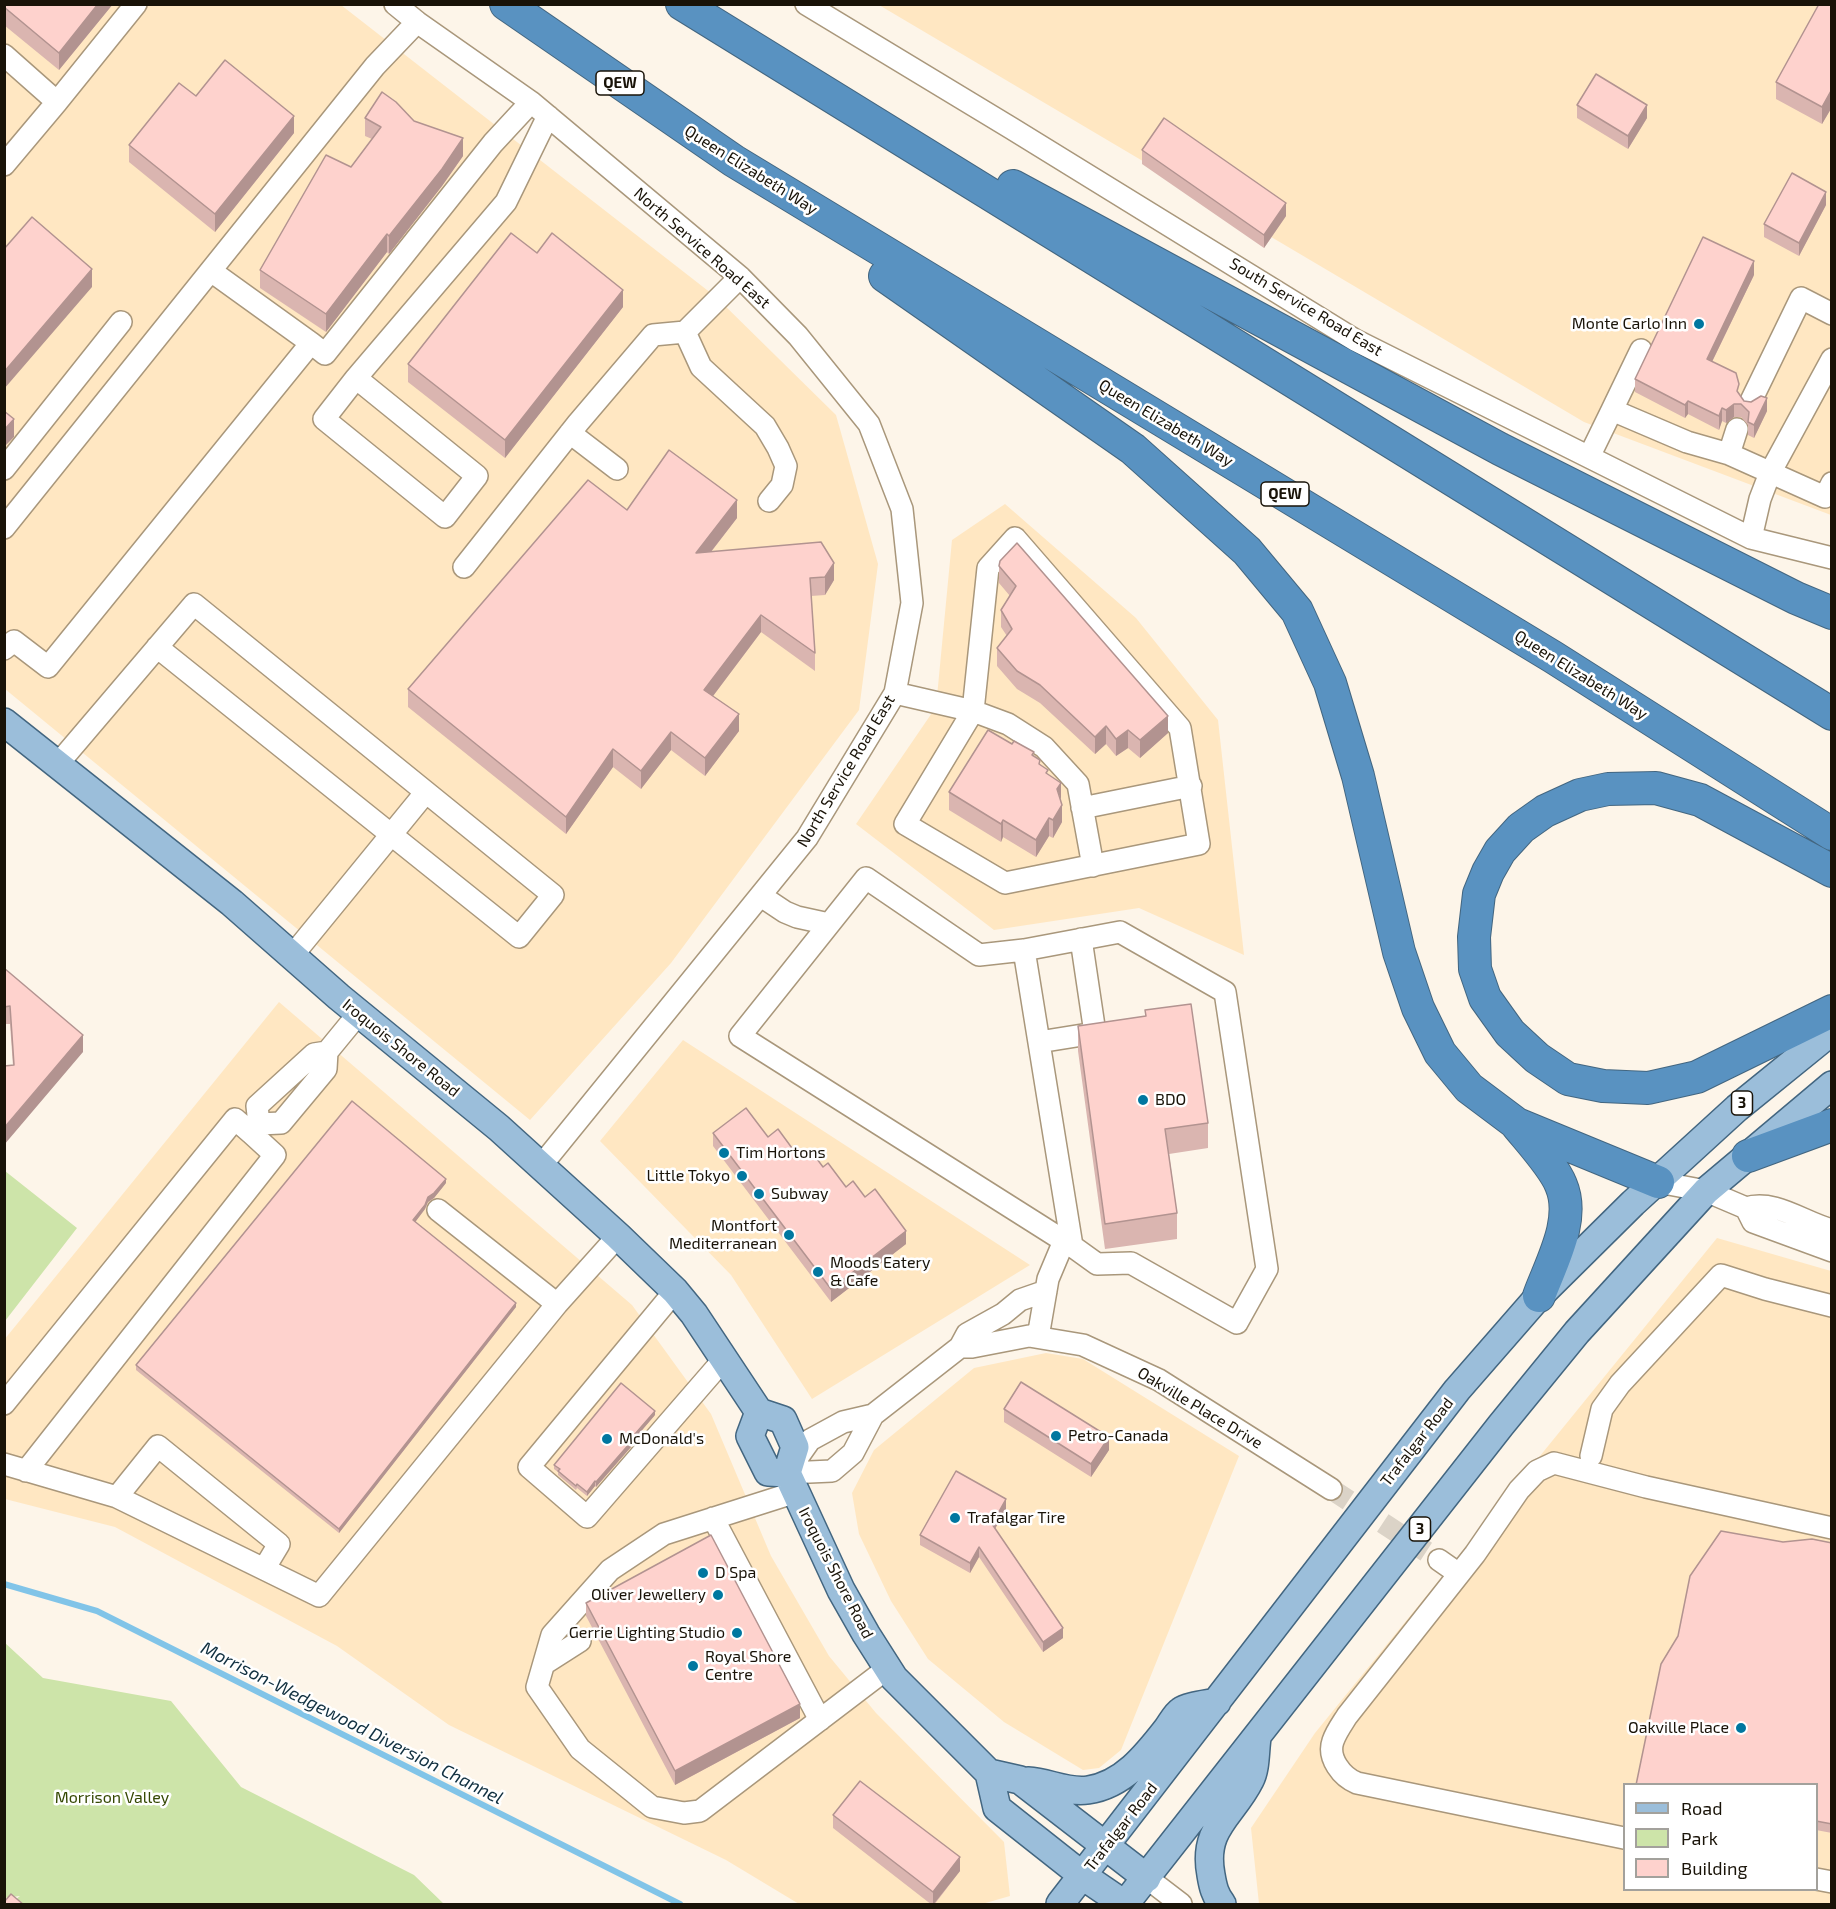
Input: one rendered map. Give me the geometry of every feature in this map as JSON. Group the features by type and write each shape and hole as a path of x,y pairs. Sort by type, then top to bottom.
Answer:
{"highway":[{"name":"Queen Elizabeth Way","path":"506,4 734,161 1553,657 1832,834"},
{"path":"682,4 904,143 1583,558 1832,714"},
{"path":"904,143 974,165 1500,449 1796,598 1832,613"},
{"path":"734,161 826,234 1133,449 1247,551 1297,611 1330,683 1358,776 1399,952 1418,1008 1440,1053 1469,1088 1517,1124 1658,1182"},
{"path":"1832,871 1700,800 1656,788 1608,789 1580,795 1545,811 1521,828 1500,851 1479,894 1474,937 1475,969 1485,998 1510,1033 1537,1058 1568,1079 1604,1086 1648,1088 1697,1077 1832,1011"},
{"path":"1517,1124 1561,1185 1566,1208 1561,1235 1539,1296"},
{"path":"1748,1156 1832,1125"}],"main road":[{"name":"Iroquois Shore Road","path":"4,722 232,903 358,1013 499,1128 675,1291 694,1314 759,1412 750,1436 768,1472 792,1482 841,1590 894,1678 990,1773"},
{"name":"Trafalgar Road","path":"1059,1905 1457,1390 1539,1296 1633,1203 1737,1108 1832,1031"},
{"name":"3","path":"1125,1905 1569,1342 1706,1191 1832,1085"},
{"path":"1125,1905 1083,1876 997,1808 990,1773 1041,1782 1059,1788 1085,1791 1108,1785 1132,1769 1182,1710 1217,1702"},
{"path":"1222,1905 1215,1894 1210,1869 1209,1846 1219,1825 1251,1778 1257,1737"},
{"path":"1020,1780 1147,1878"}],"street":[{"name":"North Service Road East","path":"394,4 531,102 740,277 798,336 869,424 902,509 912,603 895,693 807,838 540,1167"},
{"name":"South Service Road East","path":"806,4 1355,340 1751,538 1832,558"},
{"path":"4,165 136,5"},
{"path":"4,528 375,66 417,22"},
{"path":"4,55 57,102"},
{"path":"211,271 325,354 494,143 531,102"},
{"path":"356,378 477,476 445,517 324,419 356,378 506,202 548,116"},
{"path":"464,567 570,433 653,335 685,332 740,277"},
{"path":"1750,403 1802,298 1832,314"},
{"path":"4,469 121,322"},
{"path":"685,332 700,367 765,426 778,448 786,466 782,485 769,501"},
{"path":"8,640 48,667 311,343"},
{"path":"1589,457 1641,350"},
{"path":"1751,538 1760,499 1770,473 1832,359"},
{"path":"1612,410 1687,442 1730,454 1825,497 1832,483"},
{"path":"1730,454 1737,429"},
{"path":"570,433 616,470"},
{"path":"1015,538 1180,728 1191,786 1199,844 1005,883 906,824 973,711 988,568 1015,538"},
{"path":"57,765 194,604 553,896 519,937 158,647"},
{"path":"895,693 973,711 1008,724 1044,747 1077,784 1093,866"},
{"path":"1082,808 1191,786"},
{"path":"292,956 426,792"},
{"path":"866,878 979,956 1120,932 1225,992 1267,1269 1237,1323 1131,1263 1097,1264 1068,1243 740,1035 829,924 866,878"},
{"path":"761,896 797,917 829,924"},
{"path":"1039,1042 1095,1034 1081,939"},
{"path":"1024,950 1068,1243 1048,1279 1038,1337"},
{"path":"255,1129 280,1123 326,1069 327,1052 358,1013"},
{"path":"4,1404 235,1119 255,1129 275,1155 26,1471"},
{"path":"1658,1182 1706,1191 1746,1208 1758,1204 1791,1214 1826,1239"},
{"path":"438,1210 557,1304"},
{"path":"4,1464 117,1497 319,1596 557,1304 618,1236"},
{"path":"1591,1456 1602,1409 1620,1384 1721,1275 1832,1306"},
{"path":"888,1668 700,1811 684,1813 652,1807 580,1749 537,1687 552,1635 610,1570 664,1534 713,1518 792,1482 832,1471 853,1453 873,1415 960,1347 967,1334 1003,1314 1020,1300 1046,1290"},
{"path":"675,1291 529,1467 587,1517 724,1359"},
{"name":"Oakville Place Drive","path":"960,1347 972,1347 1029,1336 1083,1345 1159,1380 1331,1489"},
{"path":"792,1482 810,1440 843,1422 873,1415"},
{"path":"117,1497 158,1446 279,1544 264,1569"},
{"path":"1623,1838 1357,1783 1341,1773 1335,1763 1332,1744 1347,1716 1475,1554 1519,1490 1537,1471 1554,1463 1646,1487 1832,1528"},
{"path":"713,1518 820,1720"},
{"path":"1439,1560 1459,1574"},
{"path":"544,1664 580,1641"},
{"path":"1147,1878 1181,1905"}],"shaded area":[{"path":"4,5 341,5 716,297 836,415 878,564 859,710 671,963 530,1120 5,689"},
{"path":"879,5 1831,5 1831,515 1584,422"},
{"path":"1005,504 1136,618 1218,720 1244,955 1139,908 994,930 856,824 936,707 952,540"},
{"path":"279,1002 632,1305 711,1414 771,1556 829,1656 876,1713 1004,1842 1010,1896 982,1904 799,1904 726,1860 449,1725 337,1646 115,1527 5,1499 4,1340"},
{"path":"683,1040 1030,1265 812,1399 731,1275 600,1141"},
{"path":"1717,1238 1831,1271 1831,1904 1259,1904 1251,1828 1315,1733"},
{"path":"1046,1353 1083,1359 1239,1456 1121,1750 1099,1768 1083,1770 1004,1722 928,1659 891,1601 859,1534 852,1493 874,1450 974,1368"}],"green space":[{"path":"5,1171 77,1228 5,1321"},
{"name":"Morrison Valley","path":"4,1642 43,1678 171,1701 241,1787 414,1875 444,1904 11,1903 20,1896 4,1898"}],"building":[{"path":"4,4 98,4 59,53 4,7"},
{"path":"1819,4 1832,4 1832,89 1822,107 1776,82"},
{"path":"225,60 294,116 215,214 129,145 179,83 196,96"},
{"path":"1596,74 1647,105 1628,136 1577,105"},
{"path":"382,92 396,102 414,121 463,138 442,169 389,236 387,234 326,314 260,270 326,155 351,167 381,127 365,118"},
{"path":"1164,118 1286,203 1264,235 1142,150"},
{"path":"1792,173 1826,192 1799,243 1764,224"},
{"path":"32,217 92,269 4,372 4,249"},
{"path":"511,233 537,253 552,233 623,290 505,440 408,364"},
{"name":"Monte Carlo Inn","path":"1703,237 1754,261 1707,359 1736,373 1739,384 1737,391 1744,401 1751,402 1761,396 1767,398 1754,425 1748,422 1749,412 1741,404 1734,404 1726,410 1722,408 1719,416 1688,401 1685,405 1635,379"},
{"path":"4,411 14,419 4,430"},
{"path":"669,450 737,500 696,553 821,542 834,563 825,577 810,578 815,653 761,615 704,690 739,714 705,758 671,732 641,771 613,749 566,817 408,689 588,480 627,510"},
{"path":"1017,543 1168,716 1140,740 1128,730 1116,739 1106,726 1095,737 1040,685 1017,671 997,648 1012,629 1001,610 1016,586 999,566 1000,561"},
{"path":"988,730 1012,744 1014,741 1034,752 1032,755 1040,760 1039,764 1048,770 1046,773 1061,783 1057,789 1062,805 1053,820 1049,818 1036,840 1003,820 1001,824 949,792"},
{"path":"4,968 83,1035 4,1128 4,1066 14,1065 10,1006 4,1007"},
{"name":"BDO","path":"1191,1004 1208,1123 1165,1129 1177,1213 1105,1224 1078,1026 1146,1016 1145,1010"},
{"path":"352,1101 446,1179 428,1197 425,1205 413,1220 516,1303 339,1529 136,1365"},
{"path":"746,1108 768,1137 778,1129 800,1159 811,1151 823,1167 828,1163 846,1187 853,1181 865,1197 875,1189 906,1231 831,1289 713,1133"},
{"name":"Petro-Canada","path":"1021,1382 1109,1437 1091,1464 1004,1409"},
{"name":"McDonald's","path":"621,1383 655,1411 587,1492 577,1484 576,1486 554,1465"},
{"path":"956,1471 1006,1499 992,1524 1063,1628 1043,1642 979,1547 970,1563 920,1535"},
{"name":"Oakville Place","path":"1721,1531 1783,1542 1812,1539 1832,1543 1832,1824 1818,1821 1818,1783 1636,1783 1661,1664 1678,1636 1690,1576"},
{"name":"Royal Shore Centre","path":"711,1535 800,1704 675,1771 586,1603"},
{"path":"860,1781 960,1857 933,1892 833,1815"},
{"path":"11,1894 24,1905 4,1905"}],"waterway":[{"name":"Morrison-Wedgewood Diversion Channel","path":"4,1584 97,1611 680,1904"}],"tunnel":[{"path":"1331,1489 1439,1560"}],"place":[{"name":"Monte Carlo Inn","path":"1699,324"},
{"name":"BDO","path":"1143,1100"},
{"name":"Tim Hortons","path":"724,1153"},
{"name":"Little Tokyo","path":"742,1176"},
{"name":"Subway","path":"759,1194"},
{"name":"Montfort Mediterranean","path":"789,1235"},
{"name":"Moods Eatery & Cafe","path":"818,1272"},
{"name":"Petro-Canada","path":"1056,1436"},
{"name":"McDonald's","path":"607,1439"},
{"name":"Trafalgar Tire","path":"955,1518"},
{"name":"D Spa","path":"703,1573"},
{"name":"Oliver Jewellery","path":"718,1595"},
{"name":"Gerrie Lighting Studio","path":"737,1633"},
{"name":"Royal Shore Centre","path":"693,1666"},
{"name":"Oakville Place","path":"1741,1728"}]}
